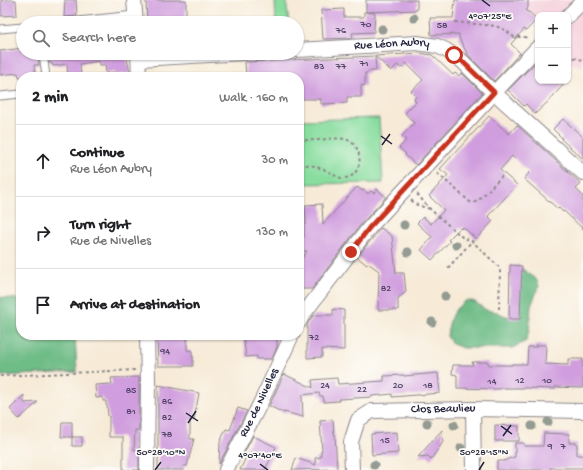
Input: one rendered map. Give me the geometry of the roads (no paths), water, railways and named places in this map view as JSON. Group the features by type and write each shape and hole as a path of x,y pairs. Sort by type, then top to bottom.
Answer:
{"street":[{"path":"134,0 135,16"},
{"path":"571,13 583,1"},
{"name":"Rue Léon Aubry","path":"304,50 417,43 437,46 446,50 462,61 583,173"},
{"path":"304,313 369,228 494,92 535,51"},
{"path":"139,60 139,72"},
{"path":"146,470 147,340"},
{"name":"Rue de Nivelles","path":"226,470 260,404 290,340"},
{"path":"473,409 474,470"},
{"name":"Clos Beaulieu","path":"352,470 351,442 355,427 358,420 372,411 473,409 583,411"}],"lane":[{"path":"0,29 16,27"},
{"path":"44,60 45,72"},
{"path":"0,96 16,94"}]}
